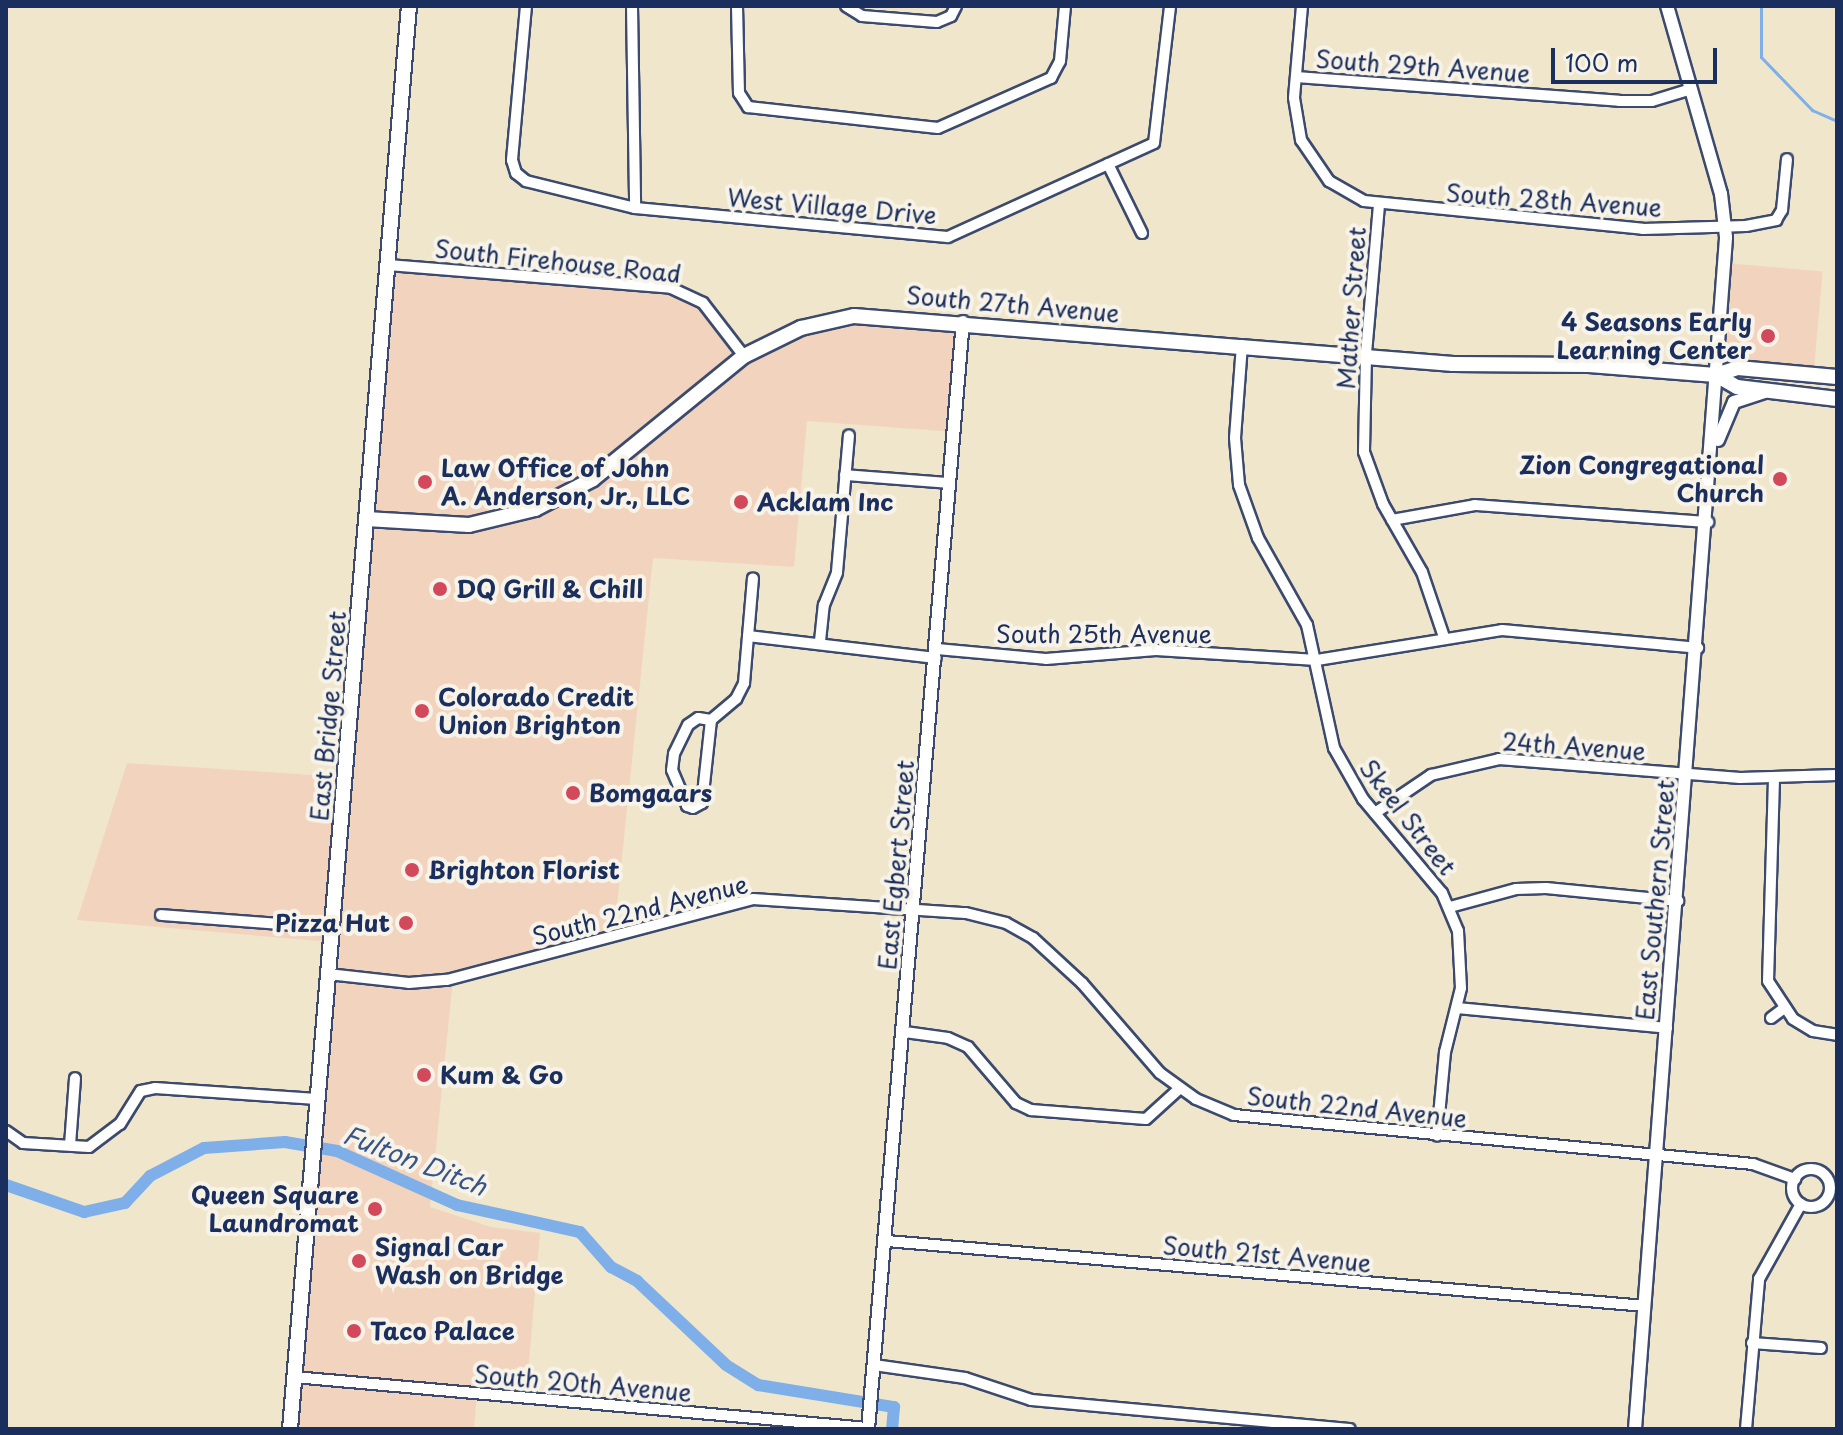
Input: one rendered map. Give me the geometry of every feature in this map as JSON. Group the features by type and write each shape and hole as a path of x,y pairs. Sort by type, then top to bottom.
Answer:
{"main road":[{"name":"East Bridge Street","path":"290,1429 409,6"},
{"name":"South 27th Avenue","path":"366,519 469,525 547,504 593,479 744,356 796,329 836,318 881,315 1366,355 1716,375 1738,368 1837,377"},
{"name":"South 27th Avenue","path":"1716,375 1737,387 1837,399"}],"street":[{"name":"West Village Drive","path":"526,6 514,170 526,181 635,208 954,236 1152,145 1158,135 1170,6"},
{"path":"632,6 635,208"},
{"path":"737,6 739,93 748,107 938,128 1051,78 1060,61 1065,6"},
{"path":"846,6 862,16 937,22 951,16 956,6"},
{"name":"Mather Street","path":"1302,6 1296,123 1312,160 1340,189 1379,205 1366,355 1364,452 1392,520 1422,572 1444,637"},
{"name":"East Southern Street","path":"1635,1429 1708,522 1726,225 1667,6"},
{"name":"South 29th Avenue","path":"1296,77 1619,101 1652,101 1689,90"},
{"name":"South 28th Avenue","path":"1379,205 1643,229 1776,220 1787,159"},
{"path":"1108,164 1142,233"},
{"name":"South Firehouse Road","path":"388,265 671,288 703,303 744,356"},
{"name":"East Egbert Street","path":"868,1429 905,1032 963,322"},
{"name":"Skeel Street","path":"1242,345 1235,438 1239,485 1258,538 1307,625 1334,748 1375,813 1450,907 1463,954 1457,1008 1445,1052 1437,1136"},
{"path":"1712,458 1729,407 1768,391"},
{"path":"820,641 824,605 837,572 849,436"},
{"path":"845,475 949,483"},
{"path":"1392,520 1449,507 1500,505 1708,522"},
{"path":"711,720 698,718 688,725 674,754 672,770 687,806 693,808 702,803 711,720 740,693 753,578"},
{"name":"South 25th Avenue","path":"748,636 936,654 1046,659 1156,650 1317,660 1370,655 1444,637 1502,630 1698,648"},
{"name":"24th Avenue","path":"1375,813 1431,775 1473,762 1517,759 1774,779 1837,775"},
{"path":"1774,779 1775,857 1766,962 1770,988 1783,1009 1813,1031 1837,1035"},
{"path":"1450,907 1535,888 1678,901"},
{"name":"South 22nd Avenue","path":"328,974 409,983 447,980 753,899 914,908 987,916 1033,938 1179,1089 1213,1108 1249,1118 1753,1164 1795,1179"},
{"path":"161,915 332,928"},
{"path":"1457,1008 1667,1028"},
{"path":"1771,1018 1783,1009"},
{"path":"905,1032 948,1038 968,1047 1016,1103 1031,1110 1146,1119 1179,1089"},
{"path":"70,1145 75,1078"},
{"path":"6,1131 23,1143 89,1147 106,1138 141,1091 155,1088 317,1099"},
{"path":"1807,1169 1820,1171 1828,1181 1832,1200 1817,1206 1801,1204 1793,1194 1795,1179 1807,1169"},
{"path":"1746,1429 1759,1279 1801,1204"},
{"name":"South 21st Avenue","path":"887,1241 1645,1306"},
{"path":"1752,1343 1821,1348"},
{"path":"874,1365 965,1378 1031,1400 1350,1429"},
{"name":"South 20th Avenue","path":"294,1377 868,1429"}],"shaded area":[{"name":"4 Seasons Early Learning Center","path":"1726,263 1823,271 1813,383 1716,375"},
{"path":"388,265 671,288 692,295 744,356 836,318 963,322 954,432 807,421 794,567 653,558 614,935 453,979 430,1207 491,1227 540,1233 526,1398 477,1394 474,1429 290,1429 330,942 77,920 127,763 344,777"}],"waterway":[{"path":"1761,6 1761,57 1812,110 1837,121"},
{"name":"Fulton Ditch","path":"6,1185 84,1212 125,1203 150,1176 204,1148 285,1142 337,1151 457,1205 580,1232 611,1267 637,1281 726,1365 758,1385 894,1407 892,1429"}],"place":[{"name":"4 Seasons Early Learning Center","path":"1768,336"},
{"name":"Zion Congregational Church","path":"1780,479"},
{"name":"Law Office of John A. Anderson, Jr., LLC","path":"425,482"},
{"name":"Acklam Inc","path":"741,502"},
{"name":"DQ Grill & Chill","path":"440,589"},
{"name":"Colorado Credit Union Brighton","path":"422,711"},
{"name":"Bomgaars","path":"573,793"},
{"name":"Brighton Florist","path":"412,870"},
{"name":"Pizza Hut","path":"406,923"},
{"name":"Kum & Go","path":"424,1075"},
{"name":"Queen Square Laundromat","path":"375,1209"},
{"name":"Signal Car Wash on Bridge","path":"359,1261"},
{"name":"Taco Palace","path":"354,1331"}]}
